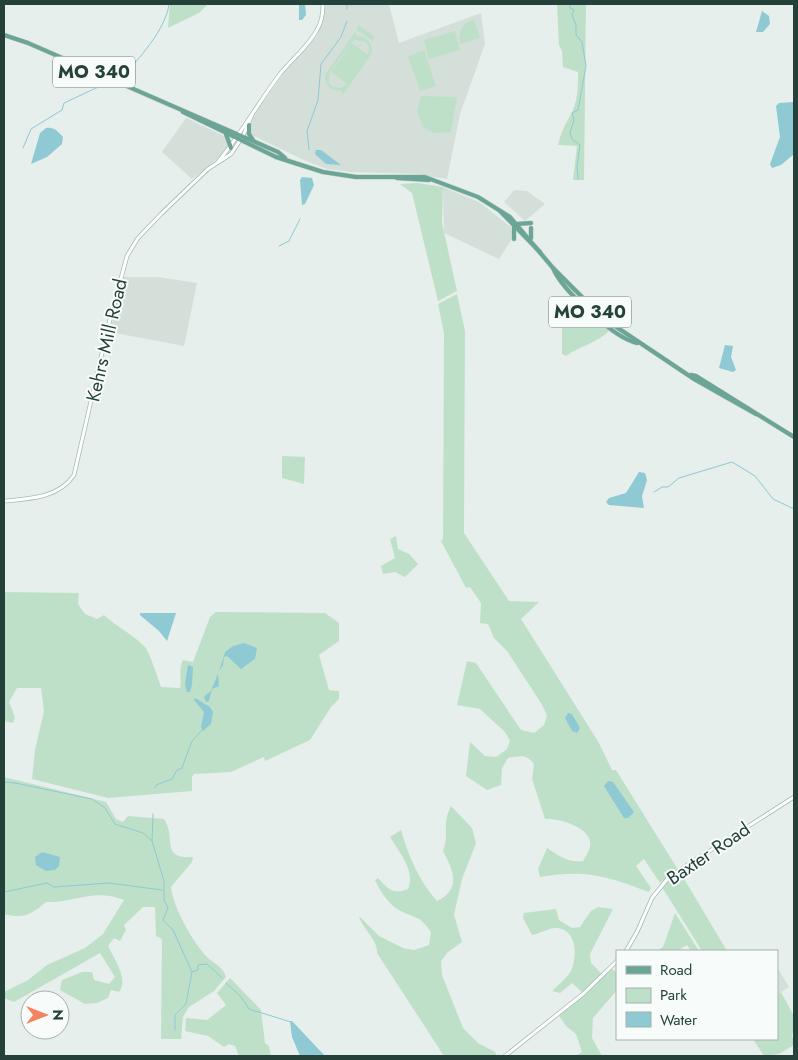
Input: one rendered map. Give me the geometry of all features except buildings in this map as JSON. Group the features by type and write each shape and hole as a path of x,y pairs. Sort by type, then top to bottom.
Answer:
{"main road":[{"name":"Kehrs Mill Road","path":"4,501 45,495 64,487 73,477 117,288 127,256 138,238 161,214 200,176 228,157 252,115 282,72 311,41 321,22 323,4"},
{"name":"MO 340","path":"4,35 28,43 183,112 276,157 285,158 336,175 397,178 419,177 473,194 500,211 532,240 540,252"},
{"name":"MO 340","path":"183,112 191,113 255,141 278,152 285,158"},
{"name":"Kehrs Mill Road","path":"241,135 252,115"},
{"path":"248,125 249,134 255,141"},
{"path":"226,134 231,148"},
{"name":"Kehrs Mill Road","path":"218,163 239,140"},
{"name":"MO 340","path":"516,225 553,268 598,314 639,344 691,375 696,376 794,437"},
{"path":"514,239 516,225 531,226 532,240"},
{"name":"Baxter Road","path":"627,950 638,932 652,898 669,877 794,796"},
{"path":"505,1056 582,994 616,962"}],"shaded area":[{"path":"325,4 389,4 399,43 481,13 485,44 460,114 447,179 416,174 351,172 327,169 252,135 251,123 258,109 287,69 317,36 323,20"},
{"path":"186,118 220,134 226,138 229,144 227,151 192,179 162,152"},
{"path":"443,187 479,202 511,227 513,237 499,259 444,233"},
{"path":"514,190 527,191 545,204 525,221 504,202"},
{"path":"122,277 158,277 197,283 184,346 110,332"},
{"path":"778,969 789,987 778,994"}],"green space":[{"path":"170,4 208,4 199,13 168,28"},
{"path":"557,4 586,4 584,180 573,180 577,146 558,145 575,106 578,72 563,67 562,51 559,45"},
{"path":"474,19 480,38 460,44 462,28 466,23"},
{"path":"359,25 375,37 372,41 356,29"},
{"path":"455,31 460,50 429,59 424,40"},
{"path":"355,32 357,36 369,41 372,53 343,95 341,91 329,87 325,75","holes":["355,40 366,42 369,47 368,55 352,43 331,72 347,84 341,88 334,87 329,83 330,72 352,42"]},
{"path":"424,50 436,86 420,91 408,56"},
{"path":"421,96 457,97 451,132 435,133 423,127 417,111"},
{"path":"418,183 443,187 442,223 457,291 438,301 412,193 400,184"},
{"path":"457,294 465,331 464,533 509,601 539,602 521,619 599,743 612,770 616,770 677,868 660,883 644,859 636,866 651,888 649,892 608,878 583,874 540,877 538,869 547,848 568,860 583,861 589,850 590,841 586,833 576,826 563,821 545,819 532,779 534,764 525,757 508,758 502,768 501,785 487,790 466,776 470,742 485,756 496,757 507,749 510,741 505,732 480,709 457,705 467,661 476,663 521,730 534,733 544,725 547,715 507,651 494,638 488,624 480,623 481,603 470,587 466,588 441,541 443,539 444,333 438,304"},
{"path":"580,305 609,331 599,339 566,356 562,354 562,320"},
{"path":"282,456 305,457 304,484 282,478"},
{"path":"396,536 398,549 409,554 418,564 405,577 395,572 383,574 381,566 395,558 390,539"},
{"path":"4,592 79,593 78,604 85,614 97,619 104,615 145,647 161,687 180,688 183,660 193,662 210,617 216,612 325,613 339,623 339,641 319,655 329,690 339,691 339,699 331,707 310,740 265,761 264,757 231,772 194,774 192,777 192,791 108,798 32,779 35,750 44,711 41,688 17,688 9,702 15,717 13,723 4,721"},
{"path":"4,777 106,802 116,819 123,822 128,816 164,819 168,826 172,851 176,855 183,857 193,857 192,862 171,887 176,904 196,943 208,958 221,968 226,977 214,991 189,1007 183,1017 181,1039 161,1039 162,939 156,936 155,907 143,907 124,925 126,930 120,941 114,938 108,946 121,975 122,987 119,992 111,990 108,998 97,1003 85,1004 70,996 70,990 60,990 62,980 82,972 92,972 94,980 109,984 115,977 100,953 35,990 20,990 20,999 14,1002 4,998 4,992 28,980 47,965 85,948 103,934 124,900 103,895 93,896 46,902 27,915 4,914"},
{"path":"451,806 472,828 476,843 462,879 454,915 462,942 448,952 441,961 442,975 463,1028 478,1043 495,1052 497,1056 444,1056 377,953 375,943 359,916 379,936 403,948 414,950 429,945 431,932 419,919 392,905 382,893 375,880 378,878 391,890 403,891 408,889 410,875 408,869 402,855 390,837 401,830 407,849 425,885 437,901 445,896 453,885 450,865 443,851 446,839 446,824"},
{"path":"680,872 726,950 701,950 662,887"},
{"path":"598,907 613,909 590,954 591,963 602,974 582,992 572,983 560,993 552,991 571,971 575,958 574,944 567,932 562,929 554,928 532,935 523,918 524,913 556,909 559,920 572,928 580,927 591,911"},
{"path":"675,913 698,950 690,950 687,945 679,950 659,950 663,947"},
{"path":"612,969 616,972 616,991 593,1018 592,1038 602,1056 576,1056 582,1052 576,1034 567,1027 559,1016"},
{"path":"230,978 261,1010 265,1043 269,1046 271,1056 239,1056 235,1046 229,1044 224,1047 208,1036 185,1031 186,1018 207,1020 226,1005 217,993"},
{"path":"781,992 794,1016 794,1032 792,1034 794,1045 779,1054 764,1056 754,1040 778,1040 778,994"}],"water":[{"path":"299,4 305,4 306,15 302,20 299,20"},
{"path":"762,11 769,16 770,24 763,32 756,32"},
{"path":"794,102 794,154 781,165 772,168 770,164 780,137 776,106 779,103"},
{"path":"46,128 54,129 63,137 62,144 47,157 31,164 40,133"},
{"path":"316,150 321,150 341,165 326,164 315,154"},
{"path":"302,177 312,178 314,185 305,204 302,205 300,180"},
{"path":"725,345 733,346 731,357 736,370 733,372 719,368"},
{"path":"639,472 645,473 647,480 642,496 644,508 609,505 606,502 609,498 626,493"},
{"path":"140,613 176,613 167,641 159,631 140,615"},
{"path":"244,643 257,648 255,659 241,669 227,656 224,657 223,665 219,672 225,652 233,646"},
{"path":"188,665 193,667 190,692 187,692 185,684"},
{"path":"218,673 219,686 212,689 209,701 206,702 204,697 211,691"},
{"path":"195,698 210,707 213,712 211,724 203,731 201,727 204,712 194,700"},
{"path":"568,713 572,714 580,728 577,733 572,731 565,718"},
{"path":"608,781 613,782 634,812 628,818 624,818 604,786"},
{"path":"42,852 60,857 59,866 55,870 46,871 36,865 35,857"},
{"path":"290,1021 325,1056 300,1056 292,1037"}],"waterway":[{"path":"121,76 151,43 163,23 169,4"},
{"path":"343,4 347,5 347,9"},
{"path":"570,4 570,8 574,10 572,15 576,25 576,35 582,42 586,66 578,110 572,113 574,120 570,133 572,139 580,145 577,166 578,179"},
{"path":"309,150 307,131 318,100 321,64 341,37 347,21"},
{"path":"23,148 31,129 62,110 64,103 96,88 106,86"},
{"path":"279,246 289,241 300,219"},
{"path":"654,492 662,487 668,487 679,478 732,462 755,476 773,499 794,509"},
{"path":"155,788 156,785 172,779 177,770 182,768 192,741 202,730"},
{"path":"4,782 92,799 105,808 115,824 143,833 152,841 164,881 164,900 168,908 163,920 173,930 192,972 198,970 198,965 207,964 222,978"},
{"path":"152,841 153,814"},
{"path":"4,892 47,883 54,887 109,883 162,890"},
{"path":"175,1030 175,1015 186,1004 192,972"},
{"path":"226,983 241,997 249,1009 291,1022"}]}
